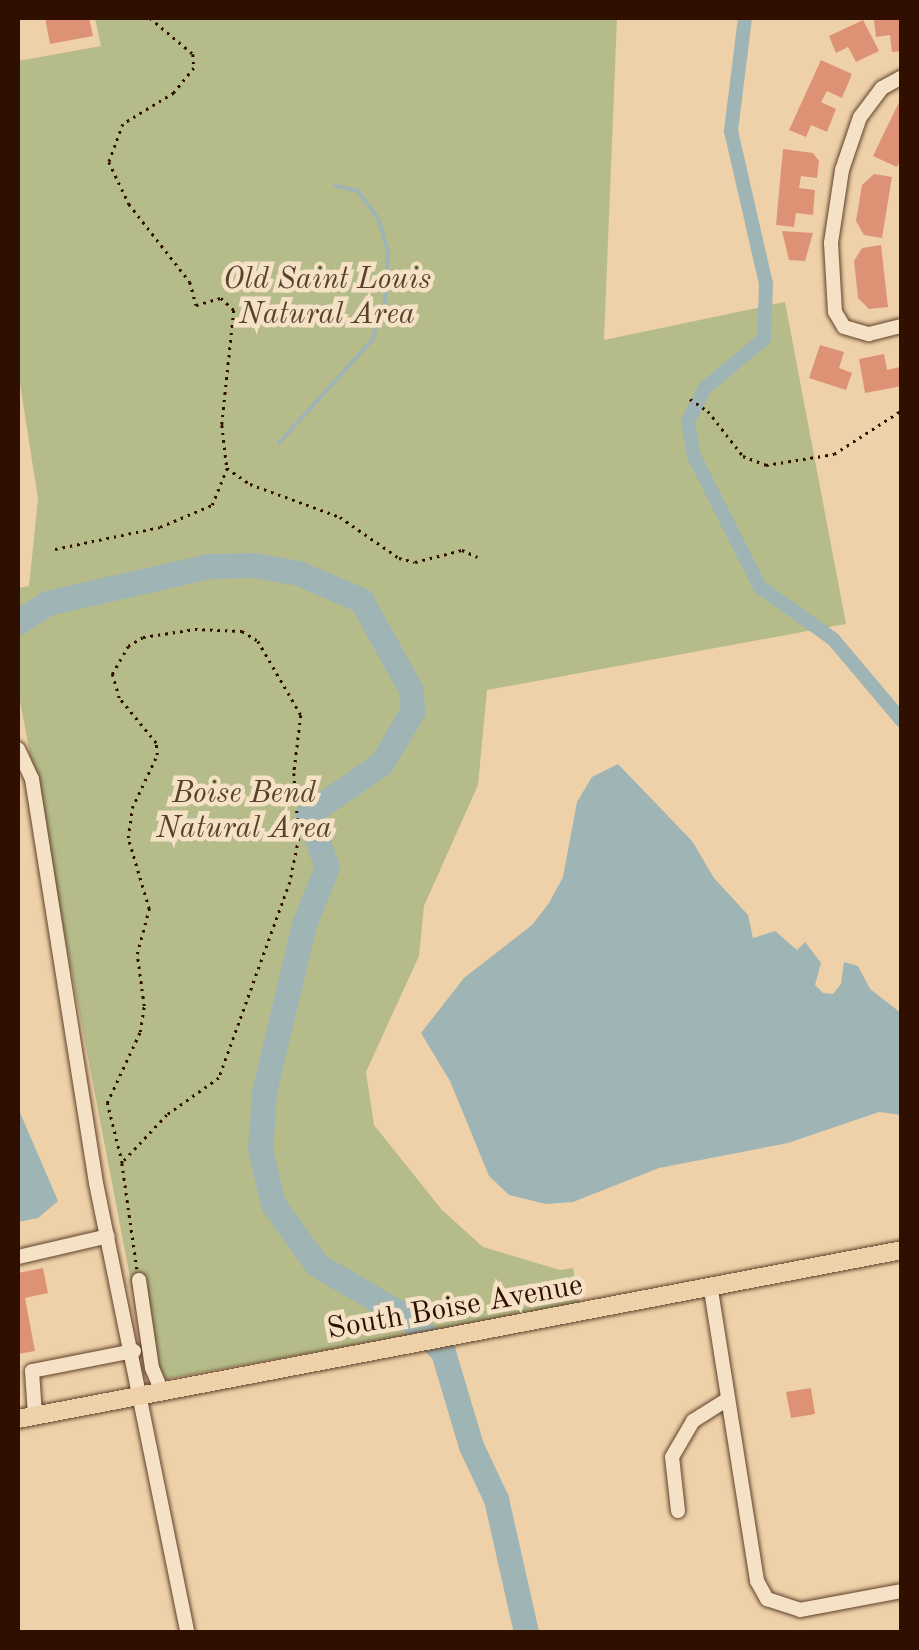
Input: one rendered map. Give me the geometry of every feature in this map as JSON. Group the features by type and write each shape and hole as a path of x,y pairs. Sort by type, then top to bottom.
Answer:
{"main road":[{"name":"South Boise Avenue","path":"26,1417 711,1290 902,1250"}],"street":[{"path":"902,77 882,88 860,117 842,170 831,243 835,312 844,326 869,334 902,326"},
{"path":"18,749 32,780 108,1236 143,1394 187,1632"},
{"path":"18,1257 108,1236"},
{"path":"138,1280 152,1368 162,1390"},
{"path":"711,1290 758,1580 767,1599 800,1610 902,1591"},
{"path":"26,1417 32,1371 134,1351"},
{"path":"678,1511 672,1458 693,1421 728,1399"}],"path":[{"path":"55,549 160,526 212,505 227,468 222,425 234,310 220,298 196,305 190,282 129,204 109,162 123,124 174,93 194,68 193,54 150,18"},
{"path":"690,399 700,405 743,456 783,465 834,454 902,410"},
{"path":"227,468 250,484 340,517 399,558 415,562 462,550 478,557"},
{"path":"122,1164 154,1127 219,1078 290,882 298,838 294,773 301,715 258,641 242,631 195,628 143,637 128,646 112,674 118,698 158,754 132,808 128,838 149,909 137,954 144,1006 140,1032 106,1104 122,1164 138,1280"}],"green space":[{"name":"Old Saint Louis Natural Area","path":"95,18 617,18 604,340 785,302 846,624 487,690 478,785 424,906 419,956 366,1072 374,1125 442,1210 483,1247 560,1270 573,1268 580,1304 150,1382 18,691 18,588 29,586 38,499 18,371 18,61 101,46"}],"shaded area":[{"path":"618,764 692,841 714,878 748,915 753,938 775,931 797,950 805,942 821,963 815,985 823,993 833,994 841,984 844,962 858,966 870,989 901,1013 901,1115 879,1112 788,1143 659,1168 573,1202 546,1204 509,1195 489,1176 450,1081 421,1033 464,978 532,925 549,903 563,877 577,802 592,777"},
{"path":"18,1108 58,1201 38,1218 18,1222"}],"building":[{"path":"45,18 89,18 93,36 50,44"},
{"path":"902,18 902,51 892,52 890,35 876,37 874,19"},
{"path":"863,20 879,51 856,62 848,47 836,53 829,36"},
{"path":"821,60 852,74 842,98 827,91 821,102 836,109 827,132 811,125 806,137 789,130"},
{"path":"902,96 902,158 897,167 873,156"},
{"path":"783,149 813,153 819,161 817,178 801,176 799,188 815,190 813,215 796,213 794,227 776,225"},
{"path":"874,174 892,177 882,238 864,235 856,221 862,185"},
{"path":"782,231 813,233 805,261 789,260"},
{"path":"881,245 888,307 869,309 858,298 854,261 862,248"},
{"path":"820,345 844,352 839,368 852,373 846,390 809,378"},
{"path":"884,354 887,370 900,367 902,386 865,393 859,359"},
{"path":"43,1268 48,1293 25,1298 35,1351 18,1354 18,1273"},
{"path":"811,1388 815,1414 791,1418 786,1392"}],"waterway":[{"path":"745,18 731,131 766,284 764,339 705,388 688,422 694,456 760,587 833,639 902,721"},
{"path":"279,443 372,340 385,303 388,251 378,218 358,191 336,186"},
{"path":"18,622 47,603 209,566 254,565 298,573 361,600 411,690 412,712 381,764 308,814 327,867 304,924 264,1092 260,1149 273,1204 317,1265 408,1318 443,1352 471,1446 496,1499 526,1632"}],"park label":[{"name":"Boise Bend Natural Area","path":"244,811"}]}
